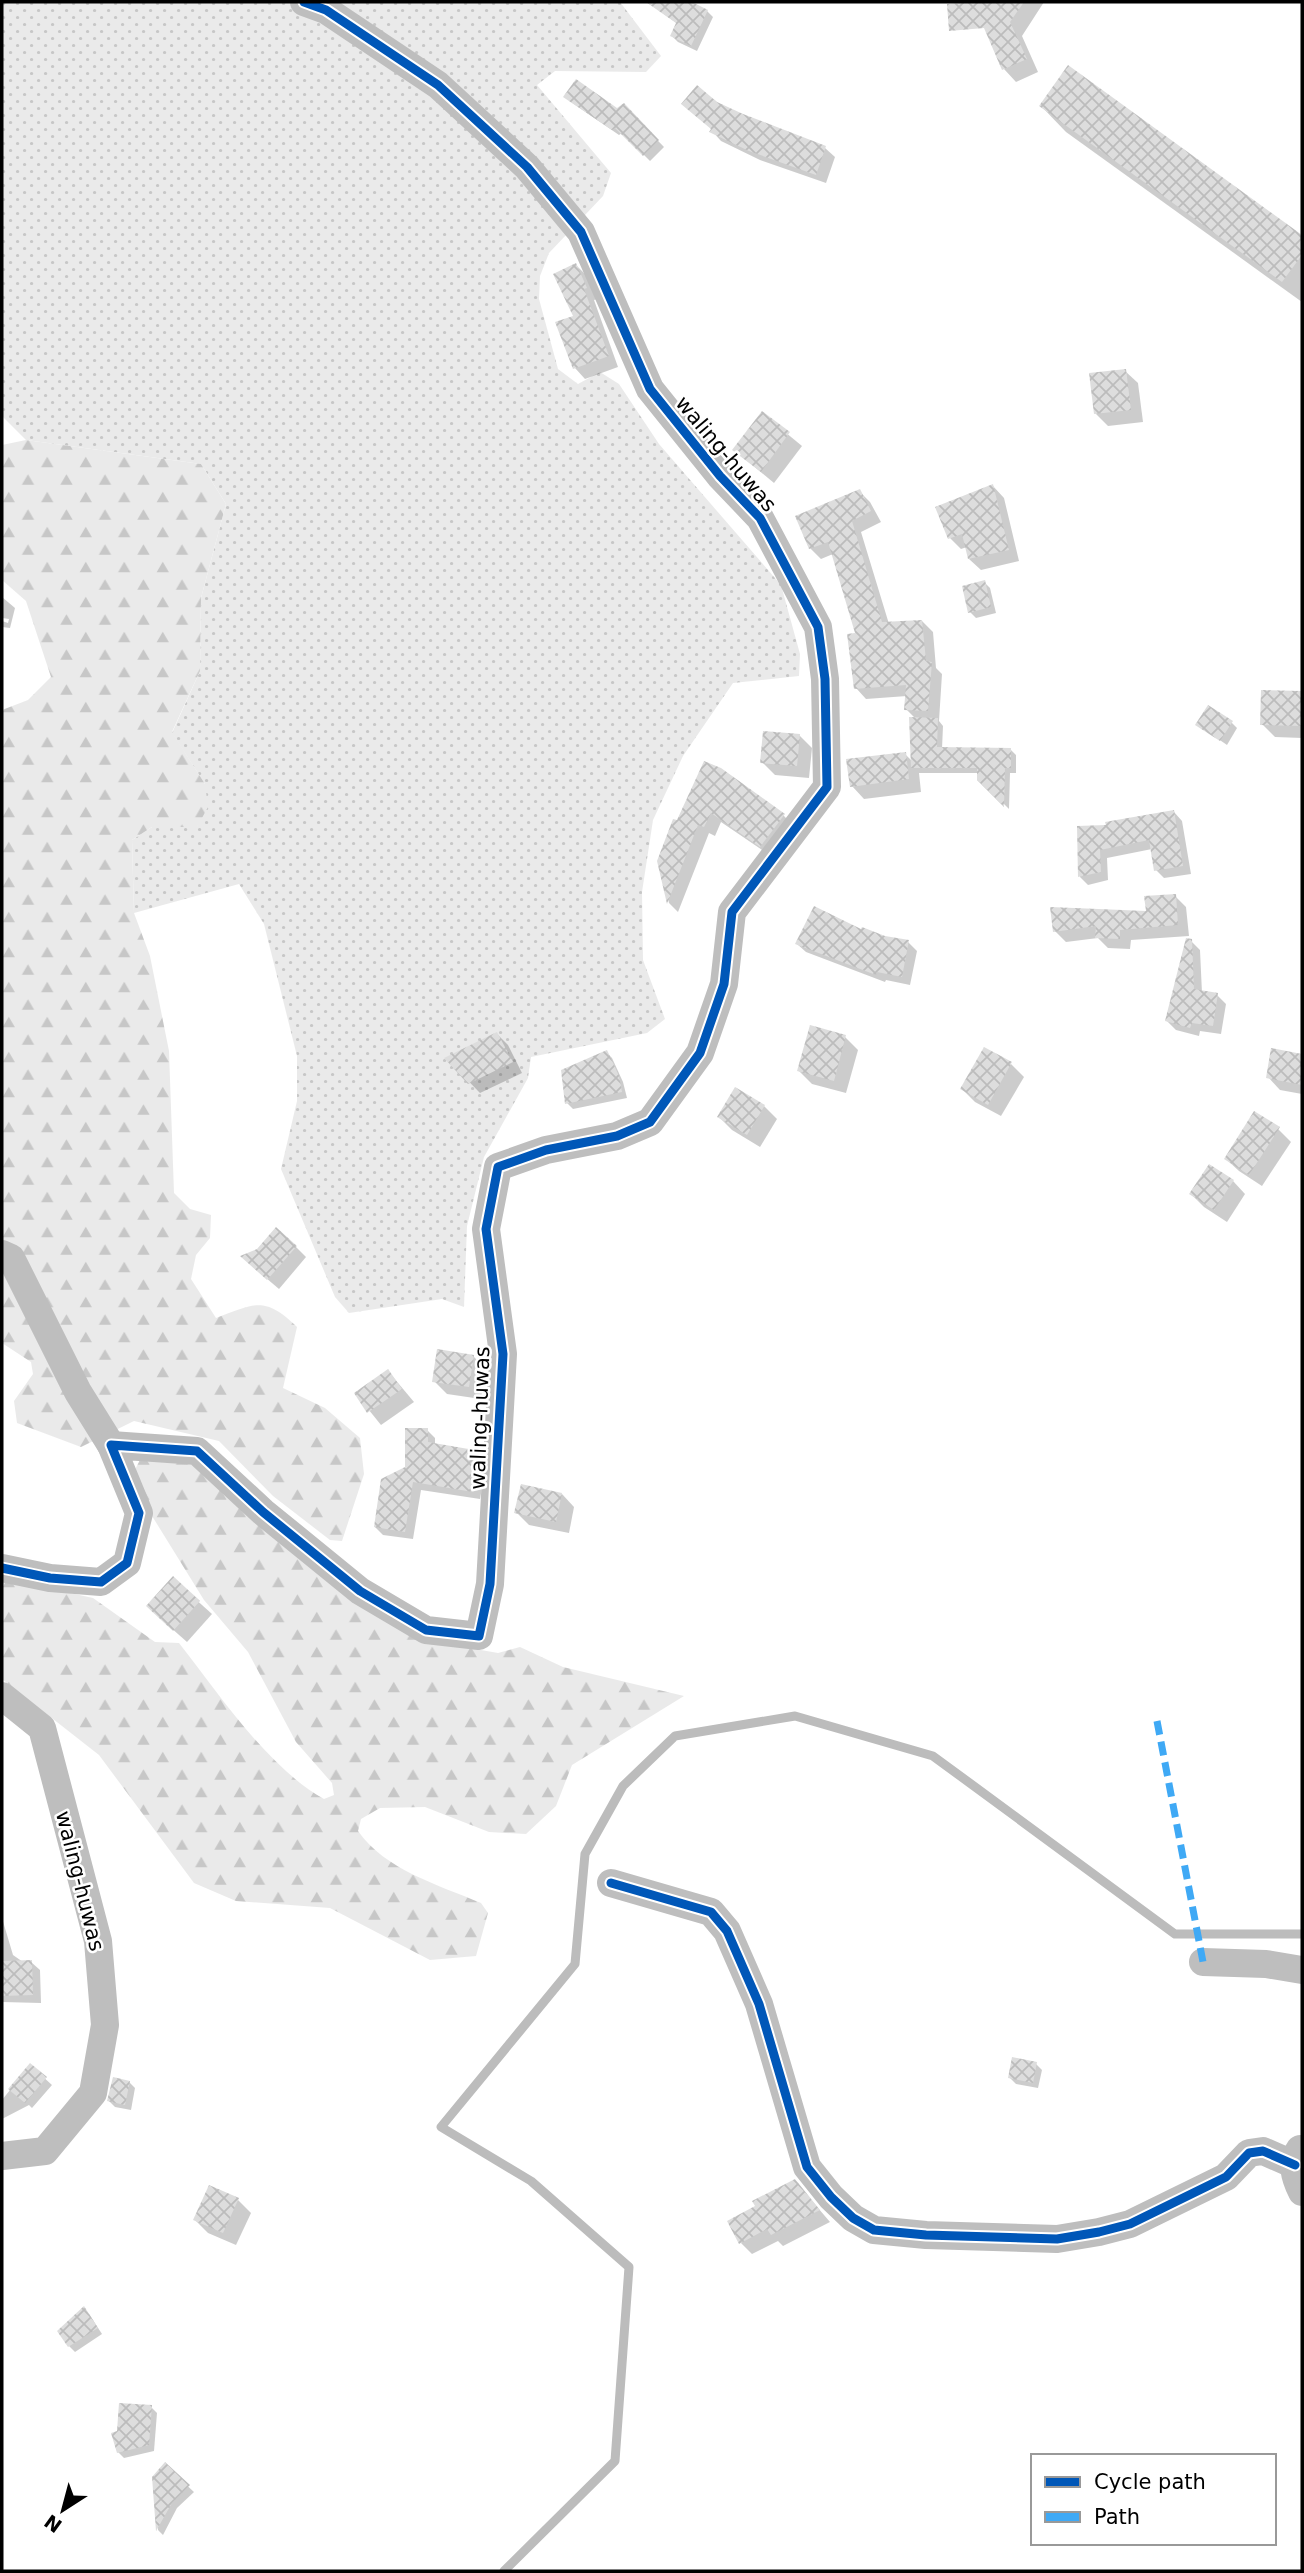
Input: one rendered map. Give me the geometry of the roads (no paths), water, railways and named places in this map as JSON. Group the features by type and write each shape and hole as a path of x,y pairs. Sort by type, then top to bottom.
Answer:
{"street":[{"name":"waling-huwas","path":"111,1445 197,1451 264,1513 360,1591 426,1630 479,1636 490,1584 503,1354 486,1229 498,1167 546,1150 617,1136 650,1122 699,1053 724,984 732,912 827,787 825,679 818,627 760,518 720,476 650,389 581,232 527,167 438,85 326,10 304,2"},
{"path":"2,1254 12,1258 78,1392 111,1445 139,1513 127,1563 101,1582 50,1578 2,1568"},
{"name":"waling-huwas","path":"2,1696 42,1728 98,1941 105,2025 93,2093 45,2151 2,2156"},
{"path":"611,1883 711,1912 727,1931 759,2004 807,2167 831,2197 853,2218 874,2230 926,2235 1057,2238 1099,2232 1130,2224 1226,2177 1249,2153 1263,2151 1300,2168"},
{"path":"1203,1962 1266,1964 1302,1970"}],"waterway":[{"path":"504,2571 615,2461 629,2267 531,2181 441,2127 575,1964 585,1854 623,1786 675,1736 795,1716 933,1756 1175,1934 1302,1934"}]}
